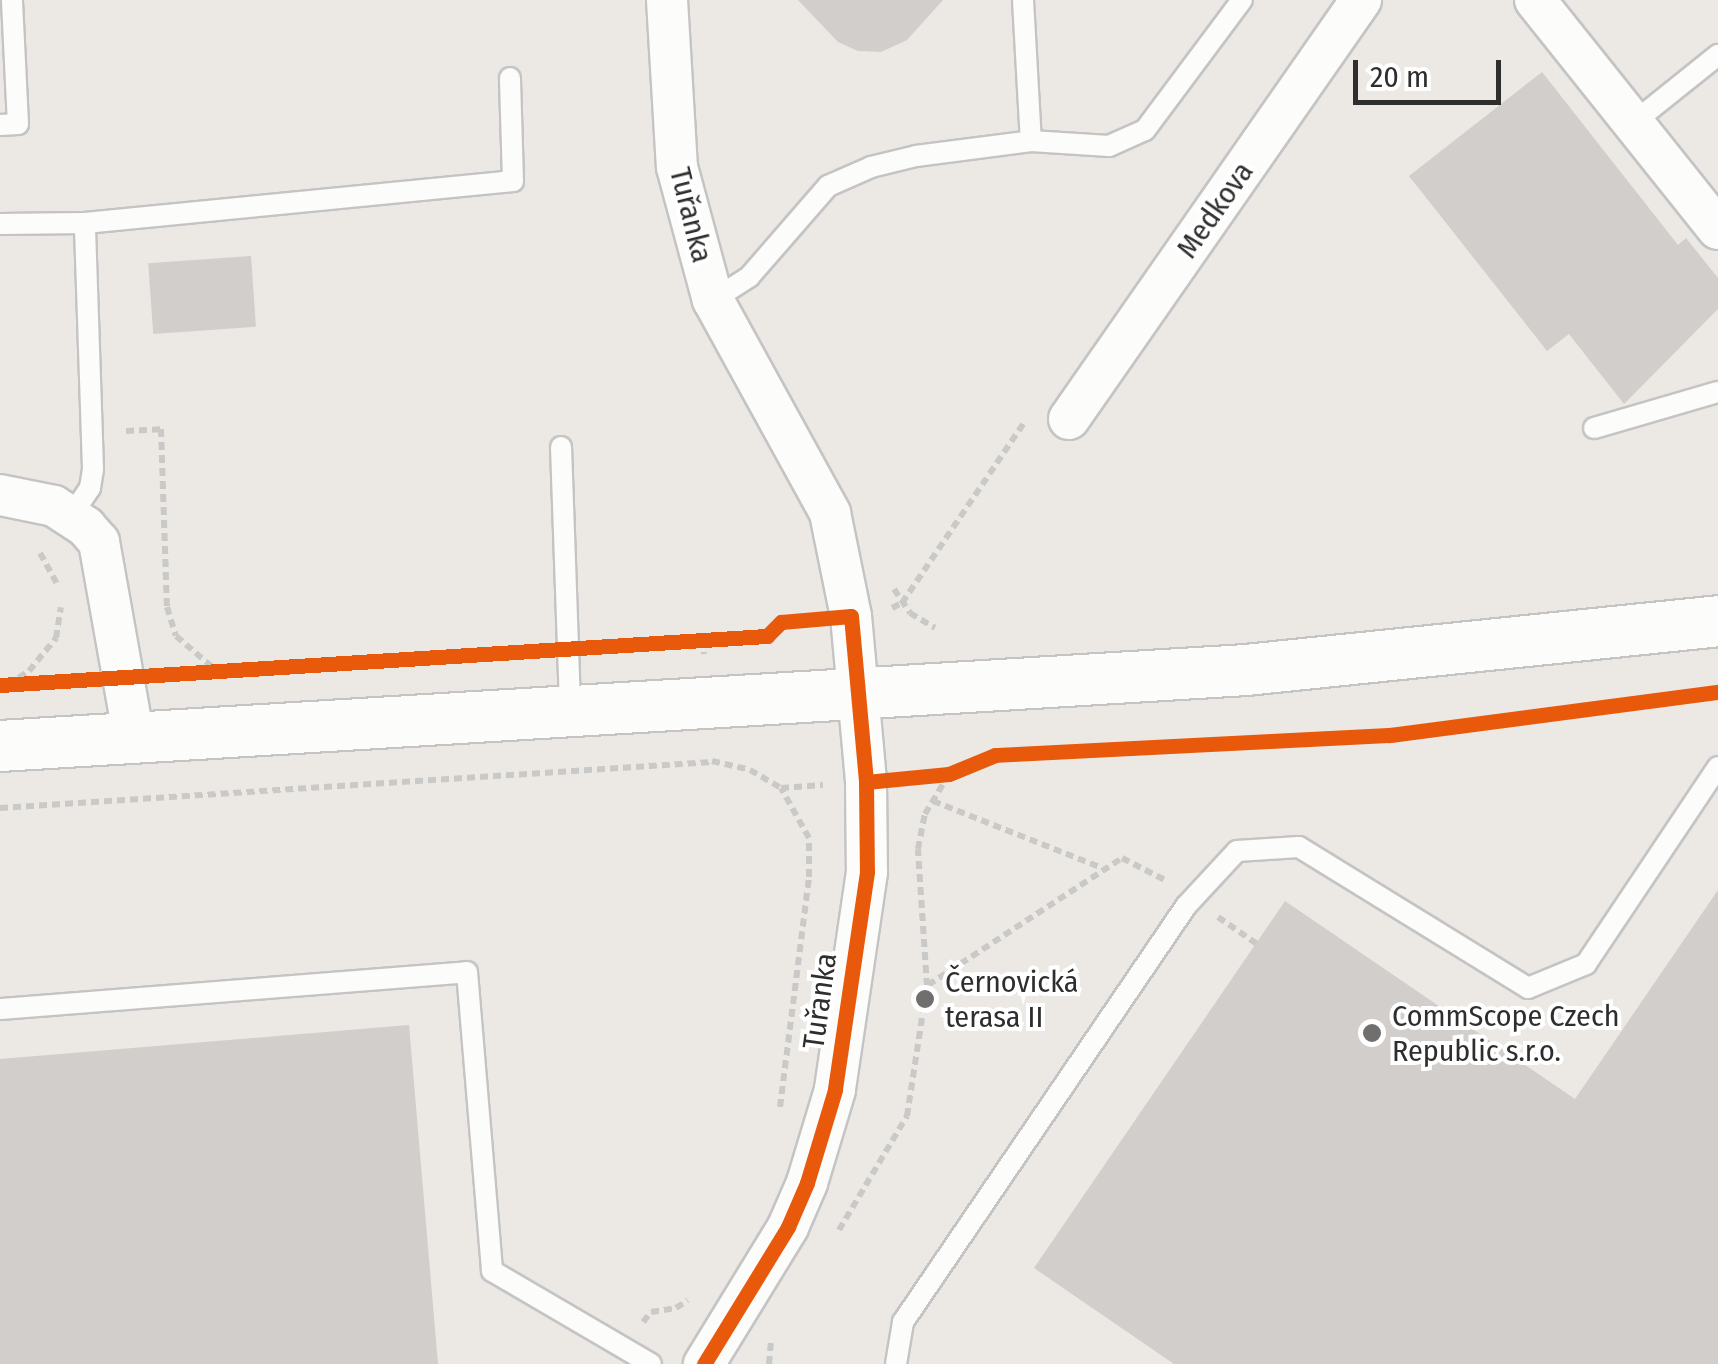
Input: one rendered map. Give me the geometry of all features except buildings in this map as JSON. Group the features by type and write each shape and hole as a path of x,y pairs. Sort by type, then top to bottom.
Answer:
{"street":[{"name":"Tuřanka","path":"667,0 676,167 713,300 830,512 851,616 860,696 867,872 835,1090 807,1183 788,1227 704,1364"},
{"name":"Medkova","path":"1069,420 1360,0"},
{"path":"1535,0 1718,230"},
{"path":"0,495 54,506 99,542 134,738"},
{"path":"0,746 1246,670 1718,621"}],"lane":[{"path":"0,124 18,124 8,88 6,24 12,0"},
{"path":"1023,0 1031,141"},
{"path":"713,300 749,278 782,233 828,186 871,167 916,156 1031,141 1109,146 1145,130 1242,0"},
{"path":"1633,123 1718,54"},
{"path":"0,224 85,223 513,181 510,78"},
{"path":"70,516 90,488 92,433 85,223"},
{"path":"1594,428 1718,392"},
{"path":"561,447 570,711"},
{"path":"896,1364 904,1322 1186,906 1237,851 1298,847 1528,988 1586,964 1718,767"},
{"path":"0,1009 467,972 492,1271 651,1364"}],"path":[{"path":"92,433 160,429 166,607 176,636 218,672"},
{"path":"4,685 42,657 56,638 62,614 58,586 48,562 32,544"},
{"path":"888,576 910,613 935,628"},
{"path":"684,641 719,638"},
{"path":"200,673 238,671"},
{"path":"4,685 47,682"},
{"path":"0,808 712,762"},
{"path":"777,1126 810,877 808,838 802,819 780,788"},
{"path":"933,801 1104,868"},
{"path":"926,986 1104,868 1122,858 1142,865"},
{"path":"625,1347 651,1312 676,1308 691,1298"}],"cycle path":[{"path":"0,685 767,636 781,622 851,616 866,782 867,872 835,1090 807,1183 788,1227 704,1364"},
{"path":"866,782 949,774 995,755 1390,735 1718,692"}],"place":[{"name":"Černovická terasa II","path":"925,999"},
{"name":"CommScope Czech Republic s.r.o.","path":"1372,1033"}]}
